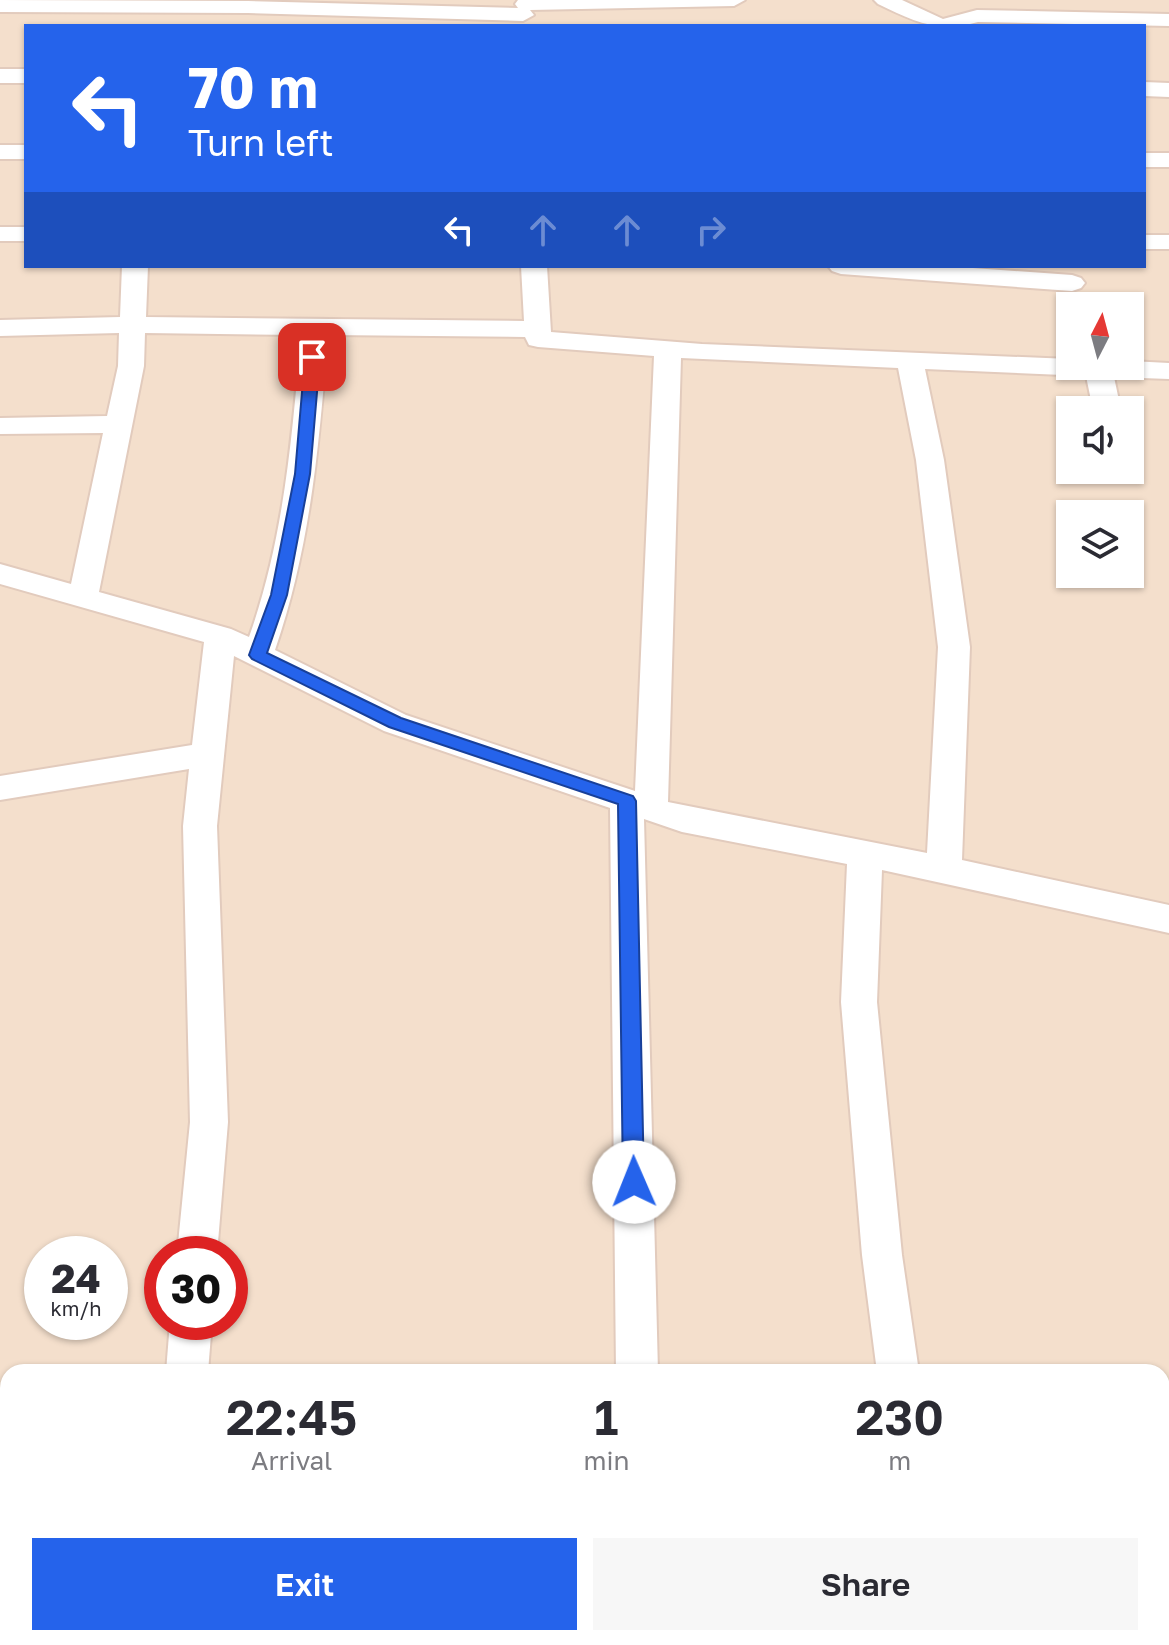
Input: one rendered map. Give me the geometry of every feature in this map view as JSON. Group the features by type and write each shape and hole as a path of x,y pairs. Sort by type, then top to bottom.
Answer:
{"street":[{"path":"0,6 166,11 524,11 734,0"},
{"path":"885,0 937,24"},
{"path":"948,24 977,16 1169,20"},
{"path":"0,76 24,76"},
{"path":"1146,89 1169,90"},
{"path":"0,152 24,152"},
{"path":"1146,160 1169,160"},
{"path":"0,234 24,234"},
{"path":"1146,242 1169,242"},
{"path":"83,598 131,366 135,268"},
{"path":"534,268 538,339 668,349 1056,365"},
{"path":"865,268 1073,285"},
{"path":"0,328 133,325 538,329"},
{"path":"258,655 279,595 303,474 315,327"},
{"path":"637,1364 639,805 668,349"},
{"path":"910,360 930,460 954,647 944,869"},
{"path":"1144,370 1169,371"},
{"path":"0,426 119,424"},
{"path":"0,574 220,636 395,723 682,819 944,869 1169,919"},
{"path":"199,1236 209,1122 200,826 220,636"},
{"path":"0,788 208,754"},
{"path":"865,854 859,1002 882,1255 897,1364"},
{"path":"188,1364 190,1340"}],"shaded area":[{"path":"0,0 1169,0 1169,1364 0,1364"}],"route":[{"path":"312,357 303,474 279,595 258,655 395,723 627,801 634,1182"}]}
